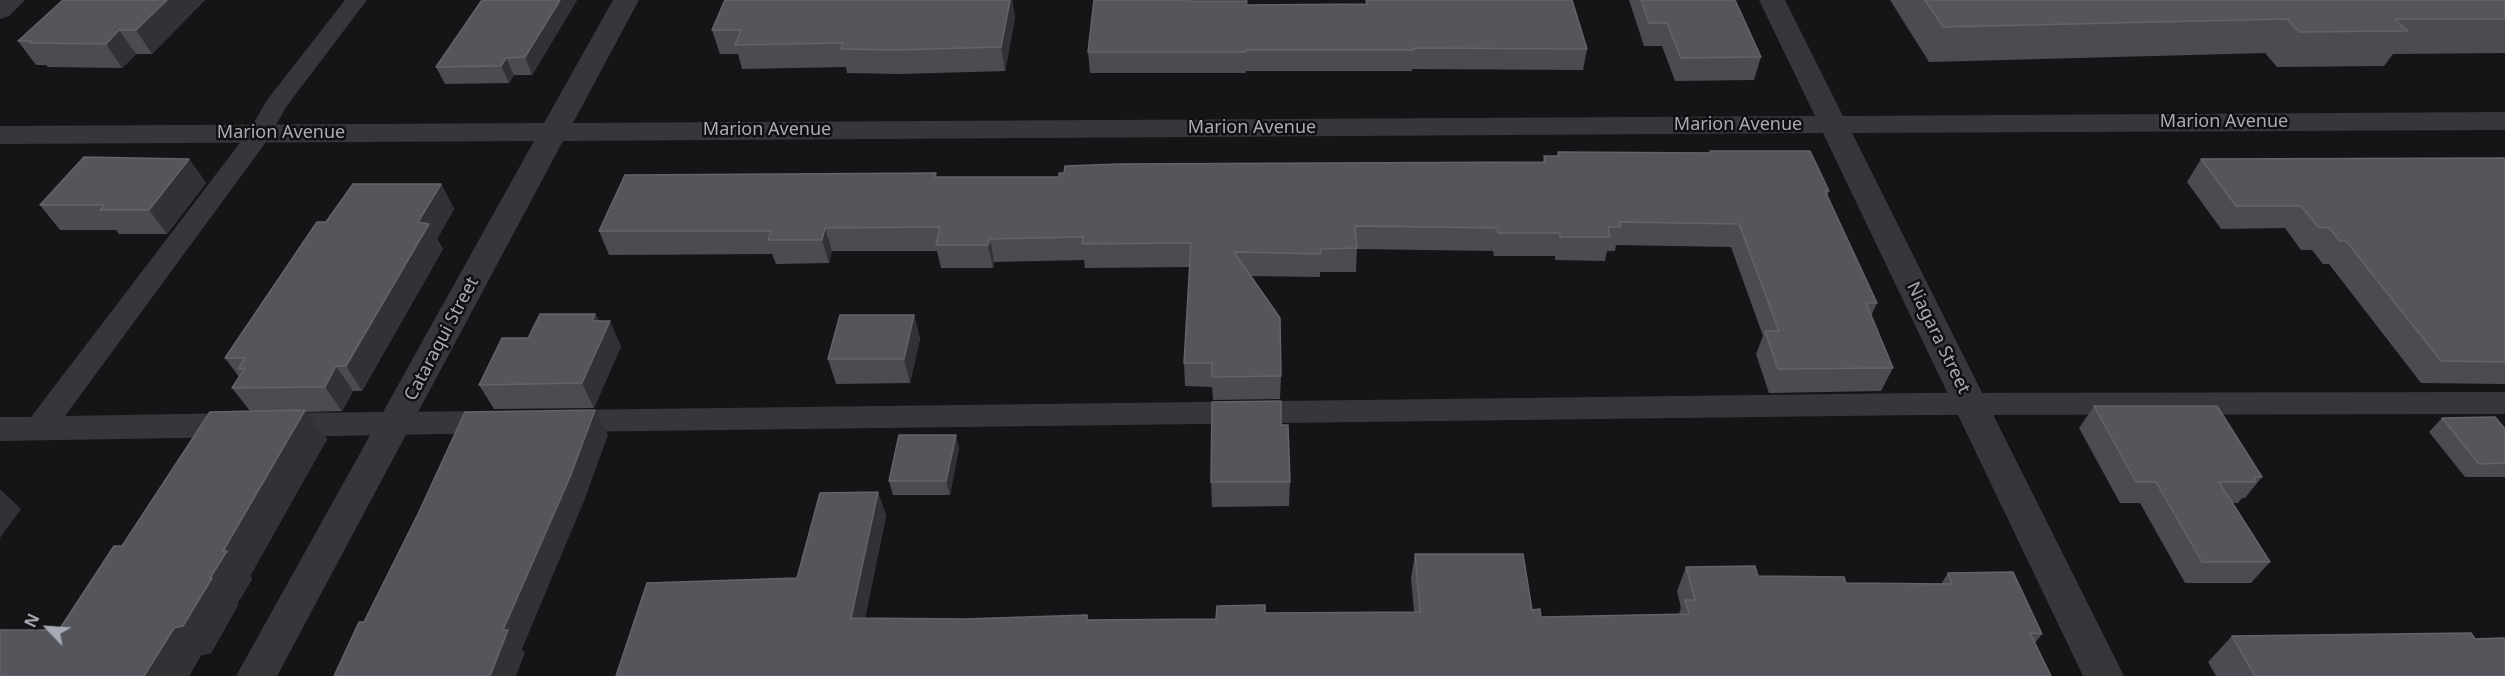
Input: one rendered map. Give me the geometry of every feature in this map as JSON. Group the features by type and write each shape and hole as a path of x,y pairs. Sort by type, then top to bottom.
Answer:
{"street":[{"path":"0,11 12,0"},
{"name":"Cataraqui Street","path":"256,676 397,423 626,0"},
{"name":"Niagara Street","path":"1772,0 2104,676"},
{"name":"Marion Avenue","path":"0,135 2505,121"}],"lane":[{"path":"39,429 260,133 275,105 356,0"},
{"path":"0,429 1970,403 2505,403"}],"building":[{"path":"63,0 167,0 136,30 119,30 106,44 18,41"},
{"path":"482,0 560,0 525,57 506,58 501,66 436,67"},
{"path":"725,0 1010,0 1001,47 895,50 841,49 843,43 735,45 741,30 712,30"},
{"path":"1094,0 1247,1 1246,5 1367,4 1366,0 1572,0 1587,49 1413,48 1414,50 1088,52"},
{"path":"1641,0 1735,0 1761,57 1681,58 1667,23 1649,23"},
{"path":"1925,0 2505,0 2505,19 2395,19 2408,31 2299,32 2287,19 1943,27"},
{"path":"1710,151 1810,151 1829,191 1825,191 1877,303 1866,303 1893,368 1778,369 1765,331 1779,331 1739,224 1619,222 1621,227 1608,227 1610,237 1560,237 1560,233 1498,233 1497,228 1355,226 1357,248 1321,249 1321,254 1234,252 1280,318 1281,376 1212,377 1212,363 1184,363 1191,243 1082,244 1083,237 990,239 988,245 936,245 940,227 825,228 822,240 768,240 771,231 599,231 625,175 936,173 935,177 1059,177 1059,173 1064,173 1065,166 1545,162 1544,156 1559,156 1558,152 1711,153"},
{"path":"84,157 189,159 149,210 100,210 104,205 40,205"},
{"path":"2505,158 2505,362 2441,361 2346,241 2340,241 2329,228 2318,227 2301,206 2236,206 2201,159"},
{"path":"353,184 441,184 418,222 429,224 346,366 336,366 325,387 232,388 245,368 238,369 245,358 225,358 317,222 326,222"},
{"path":"540,314 595,314 592,321 610,321 582,383 479,385 502,338 528,338"},
{"path":"840,315 914,315 904,359 828,359"},
{"path":"1281,401 1281,425 1288,425 1290,482 1211,482 1212,402"},
{"path":"2094,406 2217,406 2262,477 2254,477 2256,482 2219,482 2270,562 2202,562 2156,482 2136,482"},
{"path":"305,410 223,551 227,551 183,626 174,628 144,676 0,676 0,630 59,630 114,546 122,546 210,412"},
{"path":"595,410 570,477 503,630 508,630 490,676 334,676 359,622 364,622 418,514 465,412"},
{"path":"2495,417 2505,429 2505,463 2479,464 2442,418"},
{"path":"899,435 956,435 946,481 889,481"},
{"path":"878,492 851,618 964,619 1087,615 1087,620 1216,619 1217,606 1265,605 1265,613 1420,612 1415,554 1523,554 1532,610 1540,609 1541,617 1689,614 1685,600 1695,600 1686,567 1755,566 1758,576 1844,577 1846,583 1952,584 1948,573 2013,572 2042,634 2030,633 2051,676 616,676 647,583 797,578 820,493"},
{"path":"2471,633 2475,639 2505,638 2505,676 2255,676 2232,636"}]}
